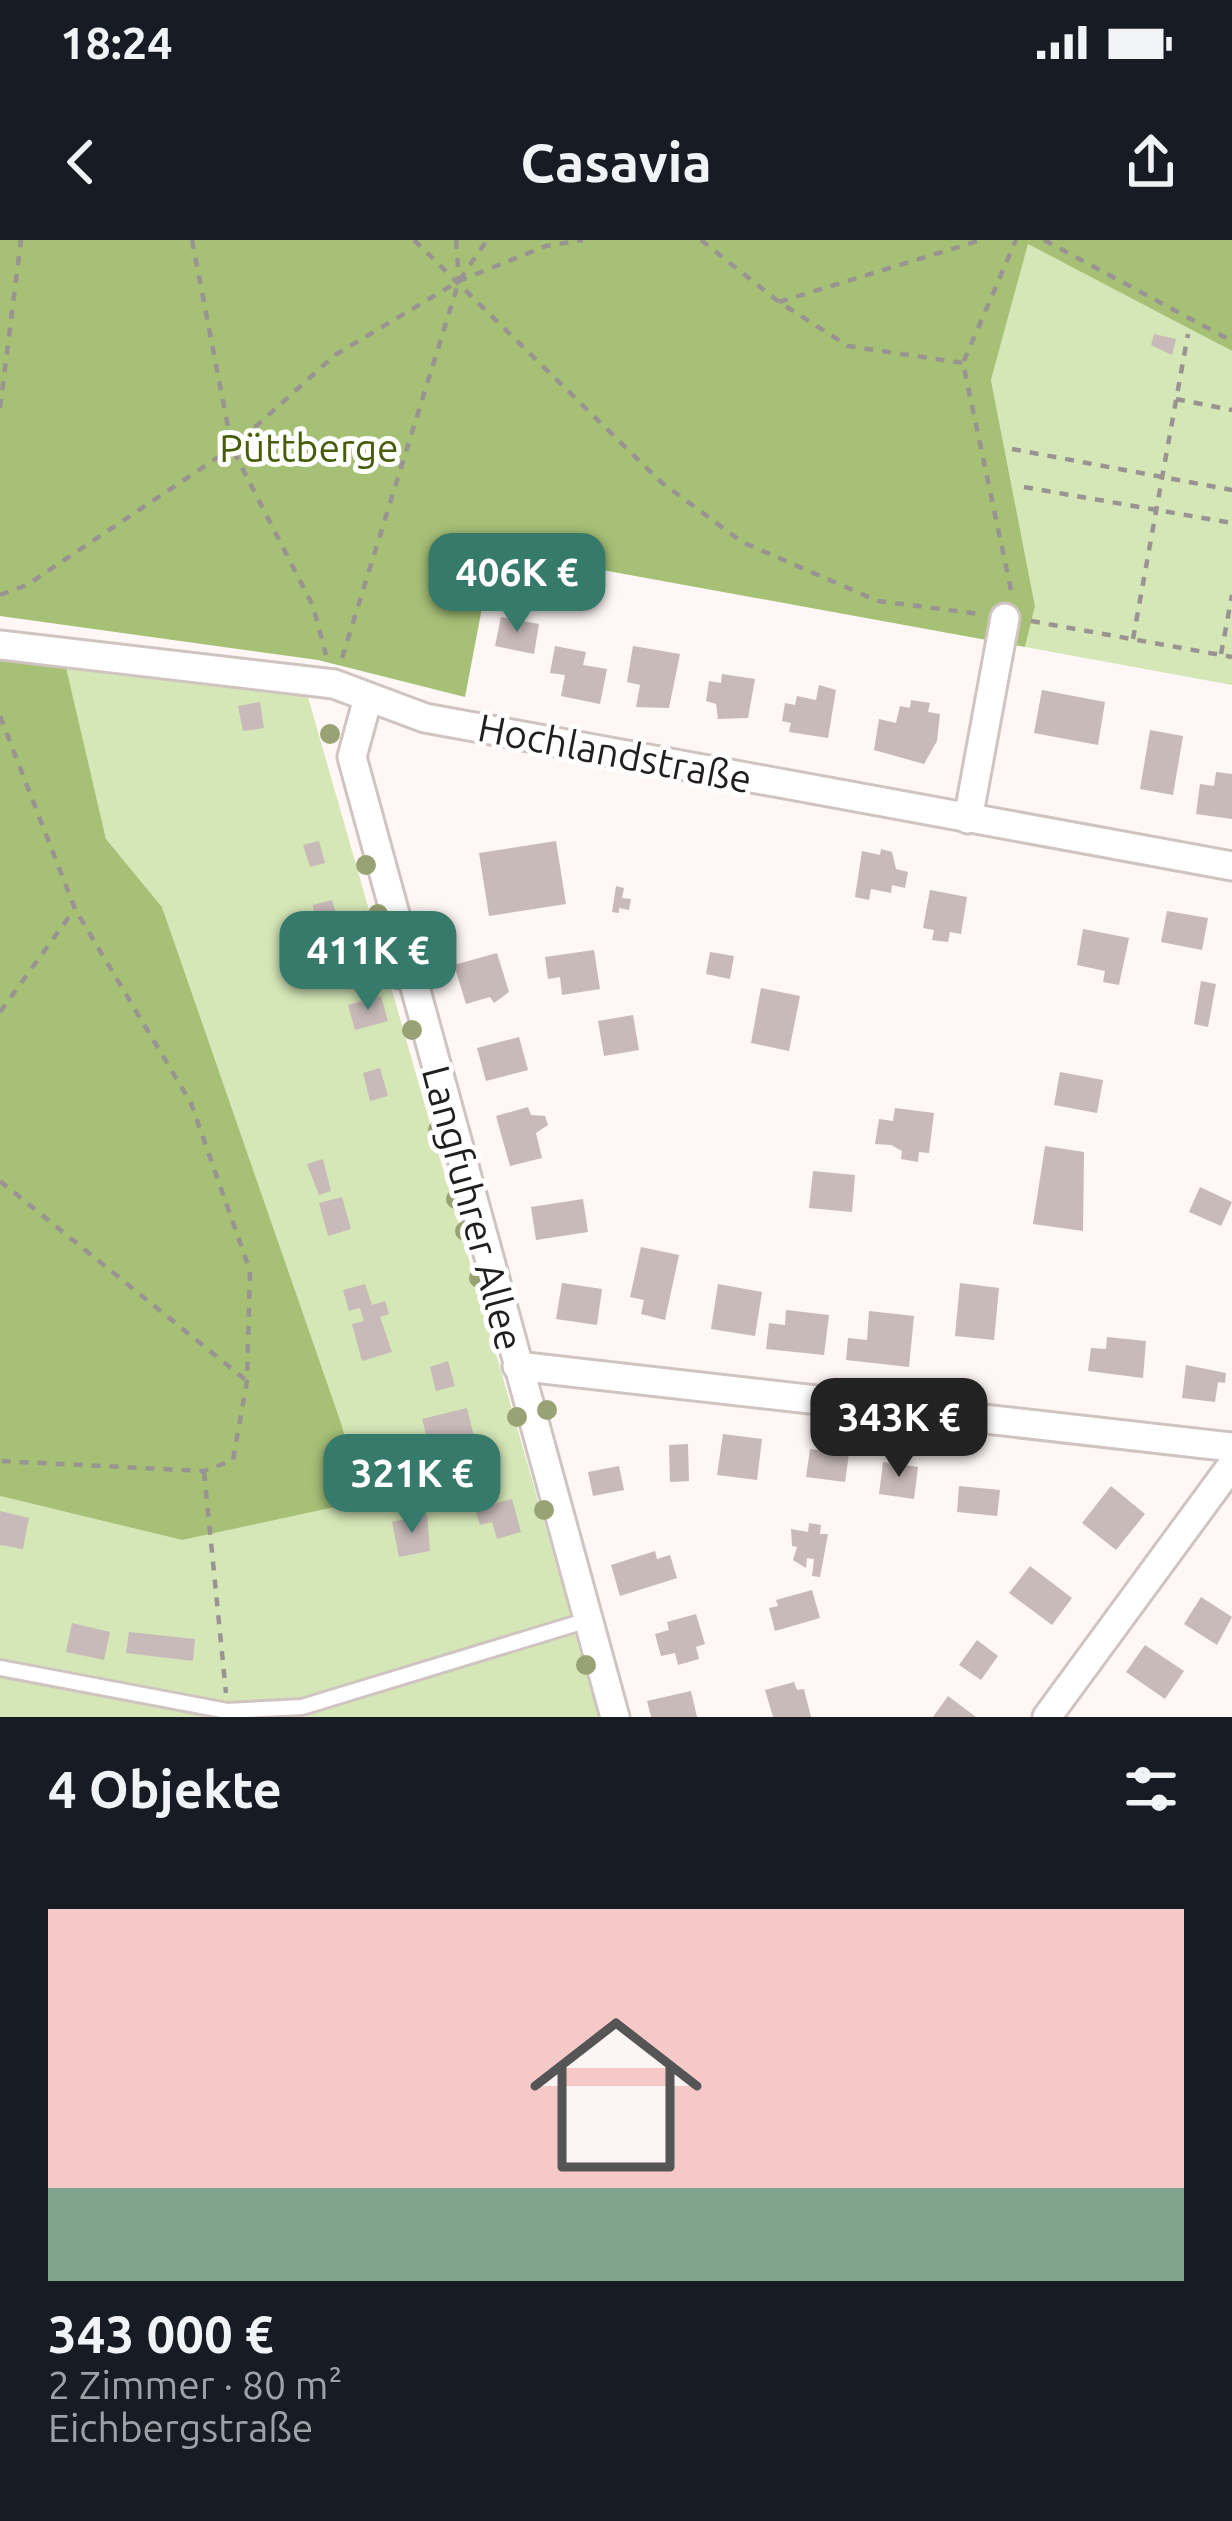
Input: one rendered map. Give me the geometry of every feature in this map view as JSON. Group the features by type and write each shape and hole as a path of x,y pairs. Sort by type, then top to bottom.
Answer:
{"street":[{"path":"968,819 1018,619"},
{"name":"Hochlandstraße","path":"0,645 334,684 424,718 1232,866"},
{"name":"Langfuhrer Allee","path":"368,698 352,757 615,1717"},
{"path":"517,1366 1232,1448"},
{"path":"1047,1717 1232,1465"}],"lane":[{"path":"0,1668 227,1711 302,1707 588,1620"}],"path":[{"path":"0,408 21,240"},
{"path":"192,240 232,448 314,606 334,684"},
{"path":"414,240 661,482 742,542 878,601 1018,619 1232,657"},
{"path":"456,240 459,281"},
{"path":"334,684 459,281 488,240"},
{"path":"0,596 27,585 232,448 335,355 459,281 546,246 584,240"},
{"path":"701,240 778,302 848,346 963,363"},
{"path":"778,302 981,240"},
{"path":"1016,240 963,363 1018,619"},
{"path":"1044,240 1232,340"},
{"path":"1132,639 1188,334"},
{"path":"1176,399 1232,410"},
{"path":"1012,449 1232,490"},
{"path":"1024,487 1232,523"},
{"path":"1221,655 1232,595"},
{"path":"0,716 75,909 191,1103 250,1270 247,1382 233,1460 204,1471 2,1460"},
{"path":"0,1012 75,909"},
{"path":"0,1181 247,1382"},
{"path":"204,1471 227,1711"}],"green space":[{"name":"Püttberge","path":"0,240 1232,240 1232,351 1028,244 991,380 1035,606 1025,647 493,550 465,697 318,660 0,616"},
{"path":"1028,243 1232,351 1232,685 1025,647 1035,605 991,380"},
{"path":"0,657 66,667 106,839 162,907 341,1423 362,1501 182,1540 0,1496"},
{"path":"66,667 306,690 600,1717 0,1717 0,1496 182,1540 341,1423 162,907 106,839"}],"building":[{"path":"1154,334 1176,339 1172,355 1151,345"},
{"path":"501,617 539,624 534,654 495,646"},
{"path":"555,646 586,652 583,665 607,669 600,704 561,696 565,675 550,673"},
{"path":"633,646 680,654 669,708 636,707 640,685 627,682"},
{"path":"722,674 755,679 748,718 718,719 716,704 706,701 709,681 721,683"},
{"path":"819,685 836,690 828,738 789,732 791,723 782,721 785,703 795,705 797,696 816,700"},
{"path":"1042,690 1105,702 1098,745 1034,733"},
{"path":"911,700 930,703 928,712 940,714 937,741 924,764 874,750 879,719 896,723 900,706 910,708"},
{"path":"260,702 264,728 243,731 238,706"},
{"path":"1150,730 1183,736 1173,795 1140,789"},
{"path":"1216,772 1232,774 1232,819 1196,814 1200,784 1214,786"},
{"path":"319,841 325,863 310,867 303,845"},
{"path":"556,841 566,904 489,916 479,853"},
{"path":"881,849 892,852 896,869 908,872 905,888 892,885 891,893 871,889 869,900 855,897 862,851 880,855"},
{"path":"616,886 624,888 622,898 631,899 629,910 612,912"},
{"path":"930,890 967,897 961,934 950,932 948,942 932,940 934,930 923,928"},
{"path":"332,900 339,924 316,930 313,905"},
{"path":"1167,911 1208,918 1202,950 1161,942"},
{"path":"1083,929 1129,938 1119,985 1103,982 1105,971 1077,965"},
{"path":"594,950 600,989 562,995 560,977 548,979 545,957"},
{"path":"710,952 734,956 730,979 706,974"},
{"path":"497,953 509,992 494,1003 490,997 466,1004 454,965"},
{"path":"1201,981 1216,984 1208,1027 1194,1024"},
{"path":"761,988 800,996 789,1051 751,1043"},
{"path":"381,996 388,1021 355,1030 348,1005"},
{"path":"633,1015 639,1050 604,1056 598,1021"},
{"path":"519,1037 528,1070 486,1081 477,1048"},
{"path":"380,1068 388,1096 370,1101 363,1073"},
{"path":"1060,1072 1103,1080 1097,1113 1054,1105"},
{"path":"528,1107 531,1115 545,1116 548,1125 536,1133 542,1158 510,1166 496,1116"},
{"path":"895,1108 934,1113 929,1153 919,1152 918,1162 901,1159 902,1151 891,1145 875,1144 879,1119 893,1121"},
{"path":"1045,1146 1084,1152 1083,1231 1033,1224"},
{"path":"323,1159 331,1191 319,1195 307,1164"},
{"path":"813,1171 855,1175 852,1212 809,1208"},
{"path":"1200,1187 1232,1202 1221,1226 1189,1212"},
{"path":"342,1197 351,1229 328,1236 319,1203"},
{"path":"583,1199 588,1232 536,1240 531,1207"},
{"path":"641,1247 679,1255 665,1320 641,1314 644,1300 630,1297"},
{"path":"562,1283 602,1289 597,1325 556,1319"},
{"path":"960,1283 999,1288 994,1340 955,1336"},
{"path":"365,1284 372,1305 385,1301 389,1314 380,1317 392,1352 362,1361 352,1324 364,1321 360,1308 349,1311 343,1290"},
{"path":"718,1284 762,1292 755,1336 711,1329"},
{"path":"786,1310 829,1315 824,1355 766,1349 769,1323 785,1325"},
{"path":"869,1311 914,1316 909,1367 846,1360 848,1338 867,1340"},
{"path":"1107,1337 1146,1341 1143,1378 1088,1371 1091,1348 1106,1349"},
{"path":"448,1361 455,1386 436,1391 430,1367"},
{"path":"1186,1365 1226,1373 1225,1383 1218,1382 1215,1402 1182,1398"},
{"path":"467,1408 477,1449 454,1454 429,1445 422,1419"},
{"path":"723,1434 762,1439 757,1480 717,1475"},
{"path":"688,1444 689,1481 670,1482 669,1445"},
{"path":"810,1449 849,1454 845,1482 806,1477"},
{"path":"883,1462 918,1467 914,1499 879,1494"},
{"path":"619,1466 624,1490 593,1496 588,1472"},
{"path":"959,1486 1000,1490 997,1516 957,1512"},
{"path":"1111,1486 1145,1514 1116,1550 1082,1523"},
{"path":"512,1499 521,1532 497,1539 492,1522 480,1525 475,1509"},
{"path":"0,1511 29,1518 23,1549 0,1545"},
{"path":"427,1514 430,1551 399,1557 392,1522"},
{"path":"809,1523 821,1525 820,1534 828,1534 820,1577 812,1576 814,1559 807,1558 806,1568 793,1560 797,1547 792,1546 791,1529 808,1532"},
{"path":"655,1551 657,1559 670,1555 677,1578 620,1596 611,1565"},
{"path":"1030,1566 1072,1598 1052,1625 1009,1593"},
{"path":"812,1590 820,1618 775,1631 769,1608 778,1606 776,1600"},
{"path":"1201,1597 1232,1617 1217,1645 1184,1624"},
{"path":"696,1614 705,1644 696,1647 699,1659 678,1665 675,1653 661,1656 655,1634 669,1630 667,1622"},
{"path":"72,1623 110,1632 104,1660 66,1652"},
{"path":"129,1632 195,1639 193,1661 126,1653"},
{"path":"977,1640 998,1656 981,1680 959,1665"},
{"path":"1145,1645 1184,1671 1165,1699 1126,1672"},
{"path":"794,1682 797,1690 804,1689 811,1717 773,1717 765,1690"},
{"path":"691,1691 697,1717 651,1717 647,1701"},
{"path":"948,1696 976,1717 933,1717"}]}
